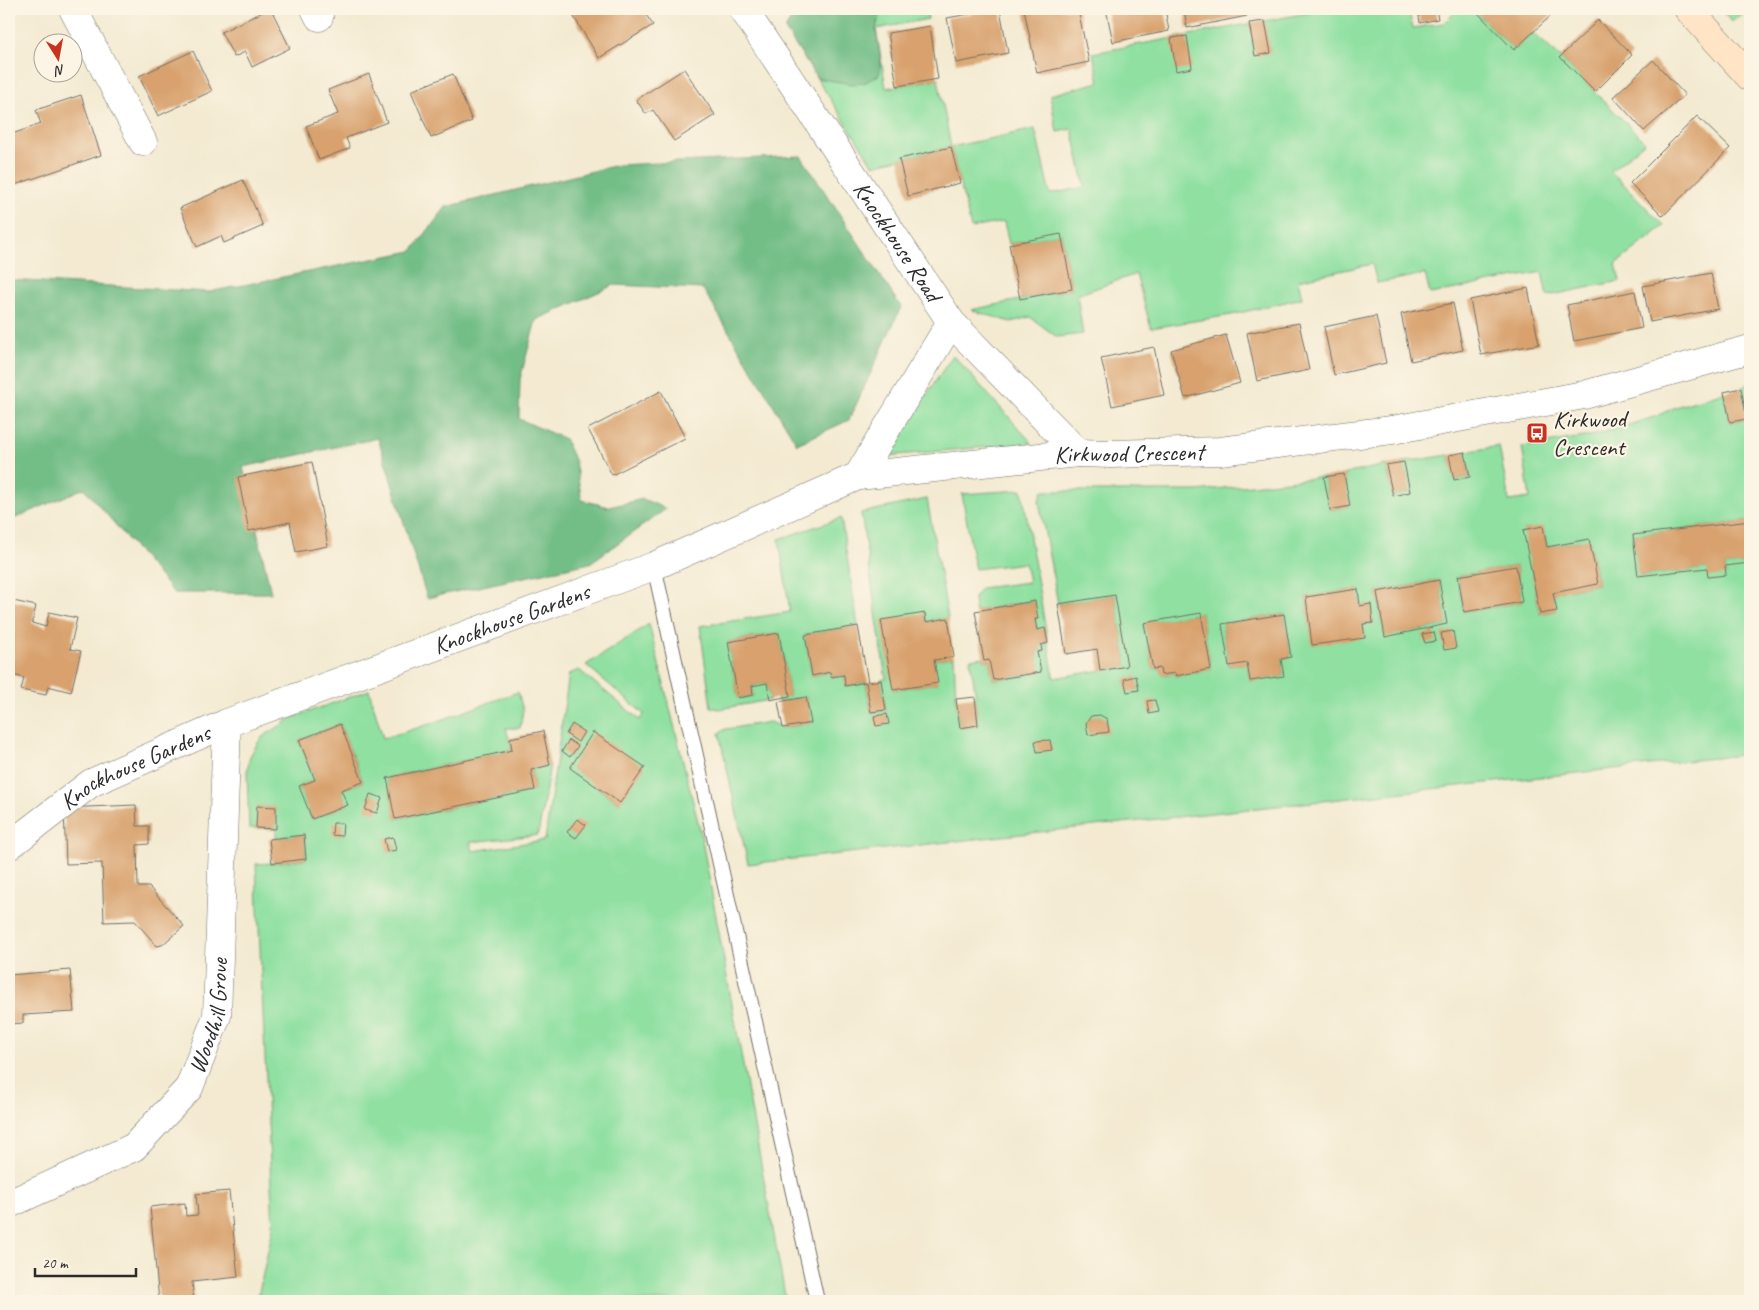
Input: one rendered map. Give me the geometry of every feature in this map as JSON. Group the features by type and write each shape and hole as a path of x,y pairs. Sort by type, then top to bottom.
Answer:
{"street":[{"path":"73,9 143,142"},
{"name":"Knockhouse Road","path":"743,9 951,322 1078,453"},
{"path":"1688,9 1750,77"},
{"path":"858,476 951,322"},
{"name":"Kirkwood Crescent","path":"858,476 1078,453 1220,451 1392,430 1584,395 1750,350"},
{"name":"Knockhouse Gardens","path":"9,846 91,783 227,723 654,566 858,476"},
{"name":"Woodhill Grove","path":"9,1204 134,1147 189,1088 217,1016 227,723"}],"lane":[{"path":"654,566 816,1301"}],"green space":[{"path":"877,9 879,17 876,29 881,61 879,75 864,83 851,84 817,78 785,29 798,10"},
{"path":"950,9 927,13 928,19 876,29 886,88 938,79 951,147 873,165 785,29 798,10"},
{"path":"1329,9 1408,9 1413,28 1444,23 1458,9 1473,9 1514,50 1533,33 1560,57 1645,142 1611,171 1664,226 1616,264 1620,281 1547,296 1542,272 1430,294 1425,274 1377,283 1372,264 1298,280 1302,298 1231,315 1151,328 1136,274 1077,295 1083,334 1057,337 1030,317 1011,322 971,310 1072,289 1061,234 1009,244 1004,222 971,228 951,147 1035,129 1050,194 1085,187 1072,129 1057,132 1050,95 1099,82 1093,53"},
{"path":"1721,9 1750,9 1750,10 1731,22"},
{"path":"801,156 901,307 849,420 797,444 703,289 614,285 536,320 520,379 519,419 565,439 575,462 582,500 609,507 643,499 666,509 590,563 427,598 378,438 243,467 271,593 174,593 84,488 9,521 9,280 209,292 412,251 446,207 618,165"},
{"path":"953,355 1032,443 886,456"},
{"path":"1750,383 1750,521 1633,535 1639,576 1707,568 1726,575 1725,566 1750,563 1750,754 748,864 719,733 726,729 770,722 783,728 811,723 806,697 778,702 777,698 790,696 779,633 728,642 738,698 753,696 752,686 767,683 770,700 719,709 711,707 700,626 790,612 779,539 841,518 858,626 805,635 812,676 830,672 831,677 844,675 846,686 868,682 866,683 871,712 886,710 881,680 886,679 861,513 927,499 948,618 926,622 925,614 893,690 937,683 934,660 954,657 956,699 960,728 978,726 970,659 983,657 984,661 989,660 993,680 1040,672 1037,652 1041,645 1048,643 1045,629 1037,630 1034,601 975,611 974,598 981,588 1029,582 1025,563 975,569 962,494 1022,490 1054,678 1127,666 1115,595 1058,604 1039,501 1043,491 1197,491 1324,477 1330,510 1349,506 1344,474 1386,465 1393,496 1410,492 1404,462 1449,455 1455,480 1470,477 1465,452 1499,446 1509,501 1530,498 1522,447 1596,435 1724,392 1730,422 1747,419 1741,388","holes":["1543,527 1547,547 1589,539 1598,584 1553,593 1556,611 1540,614 1524,530","1516,566 1522,602 1464,612 1458,576","1439,580 1447,625 1385,636 1377,592","1358,589 1360,606 1365,605 1373,623 1363,624 1313,645 1306,597","1201,613 1211,669 1176,676 1175,673 1162,675 1160,668 1153,669 1145,623","1284,614 1291,657 1281,659 1284,676 1250,681 1247,663 1229,666 1222,624"]},
{"path":"649,624 701,834 786,1301 257,1301 273,1228 256,864 306,859 304,835 276,838 276,829 249,828 247,772 250,756 261,738 294,717 369,690 383,738 518,692 523,710 520,728 506,728 512,750 387,778 396,819 535,790 531,770 550,765 538,835 470,842 473,851 545,840 569,674 579,670 640,720 644,714 586,665","holes":["340,724 363,782 341,790 347,805 312,819 299,786 315,780 299,740","618,749 620,803 593,785"]}],"building":[{"path":"271,9 290,48 252,67 245,52 234,57 221,32"},
{"path":"569,9 642,9 653,25 599,58"},
{"path":"1000,9 1008,53 956,63 947,18"},
{"path":"1024,9 1078,9 1089,62 1037,73"},
{"path":"1106,9 1165,9 1169,31 1113,42"},
{"path":"1184,9 1246,9 1247,16 1187,28"},
{"path":"1418,9 1436,9 1438,19 1420,23"},
{"path":"1476,9 1558,9 1514,50"},
{"path":"1598,20 1632,55 1595,92 1560,57"},
{"path":"1265,21 1271,53 1255,56 1249,23"},
{"path":"930,26 938,79 897,86 888,33"},
{"path":"1187,36 1192,68 1176,71 1171,38"},
{"path":"193,51 212,91 158,116 139,76"},
{"path":"1653,60 1685,95 1644,131 1613,97"},
{"path":"684,69 715,115 674,141 653,110 646,114 636,100"},
{"path":"369,74 387,122 346,138 350,148 319,160 306,126 338,114 328,90"},
{"path":"453,74 472,121 431,138 411,91"},
{"path":"81,95 101,155 9,187 9,135 41,124 36,110"},
{"path":"1697,116 1730,148 1663,216 1630,183"},
{"path":"951,147 960,183 908,196 899,159"},
{"path":"243,180 263,226 224,243 221,236 197,247 180,208"},
{"path":"1061,234 1072,289 1020,299 1009,244"},
{"path":"1711,273 1718,309 1650,322 1643,286"},
{"path":"1528,288 1539,344 1481,355 1470,300"},
{"path":"1635,291 1642,328 1574,341 1567,305"},
{"path":"1453,303 1463,350 1411,361 1401,314"},
{"path":"1376,316 1386,363 1334,375 1324,327"},
{"path":"1299,323 1309,370 1257,381 1247,333"},
{"path":"1226,335 1240,383 1185,398 1171,350"},
{"path":"1154,347 1164,395 1112,406 1101,358"},
{"path":"1741,388 1747,419 1730,422 1724,392"},
{"path":"661,391 685,438 612,475 588,429"},
{"path":"1465,452 1470,477 1454,480 1449,455"},
{"path":"312,462 328,546 296,552 290,522 249,531 238,477"},
{"path":"1404,462 1410,492 1393,496 1386,465"},
{"path":"1344,474 1350,506 1330,510 1324,477"},
{"path":"1750,521 1750,563 1725,566 1726,575 1708,577 1707,568 1638,576 1633,535"},
{"path":"1543,526 1547,547 1589,539 1598,584 1553,593 1557,611 1540,614 1523,530"},
{"path":"1516,566 1522,602 1464,612 1458,576"},
{"path":"1439,580 1447,624 1385,637 1377,592"},
{"path":"1358,589 1360,606 1371,604 1373,623 1363,624 1365,638 1312,645 1306,597"},
{"path":"1115,595 1127,666 1100,671 1097,649 1066,654 1058,604"},
{"path":"9,600 36,606 32,623 46,627 49,612 77,618 70,649 81,651 71,692 48,686 46,695 21,690 24,678 9,674"},
{"path":"1035,601 1038,619 1035,619 1037,630 1045,628 1048,643 1041,645 1042,651 1037,652 1041,672 993,680 989,660 984,661 975,611"},
{"path":"925,613 926,622 948,618 954,657 934,660 938,683 893,690 881,620"},
{"path":"1201,613 1211,669 1176,676 1175,673 1161,675 1160,668 1153,669 1144,623"},
{"path":"1284,614 1291,657 1281,659 1284,676 1250,681 1247,663 1229,666 1222,624"},
{"path":"858,626 868,682 881,680 886,710 871,712 866,682 845,686 844,675 831,677 830,672 812,676 805,635"},
{"path":"1453,631 1456,648 1444,650 1441,633"},
{"path":"1434,632 1436,641 1425,643 1422,634"},
{"path":"779,633 790,696 770,700 767,683 752,686 753,695 738,698 728,642"},
{"path":"1136,676 1139,690 1127,692 1124,679"},
{"path":"806,697 811,723 783,728 778,702"},
{"path":"975,697 978,725 960,728 956,699"},
{"path":"1155,700 1158,712 1149,714 1147,701"},
{"path":"887,714 889,724 876,726 874,716"},
{"path":"1100,715 1107,719 1109,732 1088,735 1086,723 1091,716"},
{"path":"340,724 363,782 341,790 348,805 312,819 299,786 315,780 299,740"},
{"path":"572,724 584,732 578,742 566,734"},
{"path":"543,731 550,765 531,770 535,790 395,819 387,778 512,750 510,738"},
{"path":"593,732 645,767 620,803 570,768"},
{"path":"569,740 578,746 570,757 562,751"},
{"path":"1050,740 1052,750 1037,752 1035,741"},
{"path":"370,794 382,798 377,813 365,810"},
{"path":"136,805 137,826 149,826 149,844 137,845 138,887 149,887 184,926 162,945 157,946 135,921 104,922 102,863 66,864 64,808"},
{"path":"257,806 276,807 276,829 256,828"},
{"path":"577,819 586,825 576,838 567,832"},
{"path":"333,823 343,823 342,836 332,835"},
{"path":"304,835 306,859 272,863 269,839"},
{"path":"393,837 396,850 387,852 384,839"},
{"path":"70,970 74,1012 23,1015 23,1023 9,1024 9,975"},
{"path":"229,1191 238,1277 192,1282 194,1301 159,1301 150,1207 185,1203 186,1216 198,1215 196,1194"}],"place":[{"name":"Kirkwood Crescent","path":"1537,433"}]}
